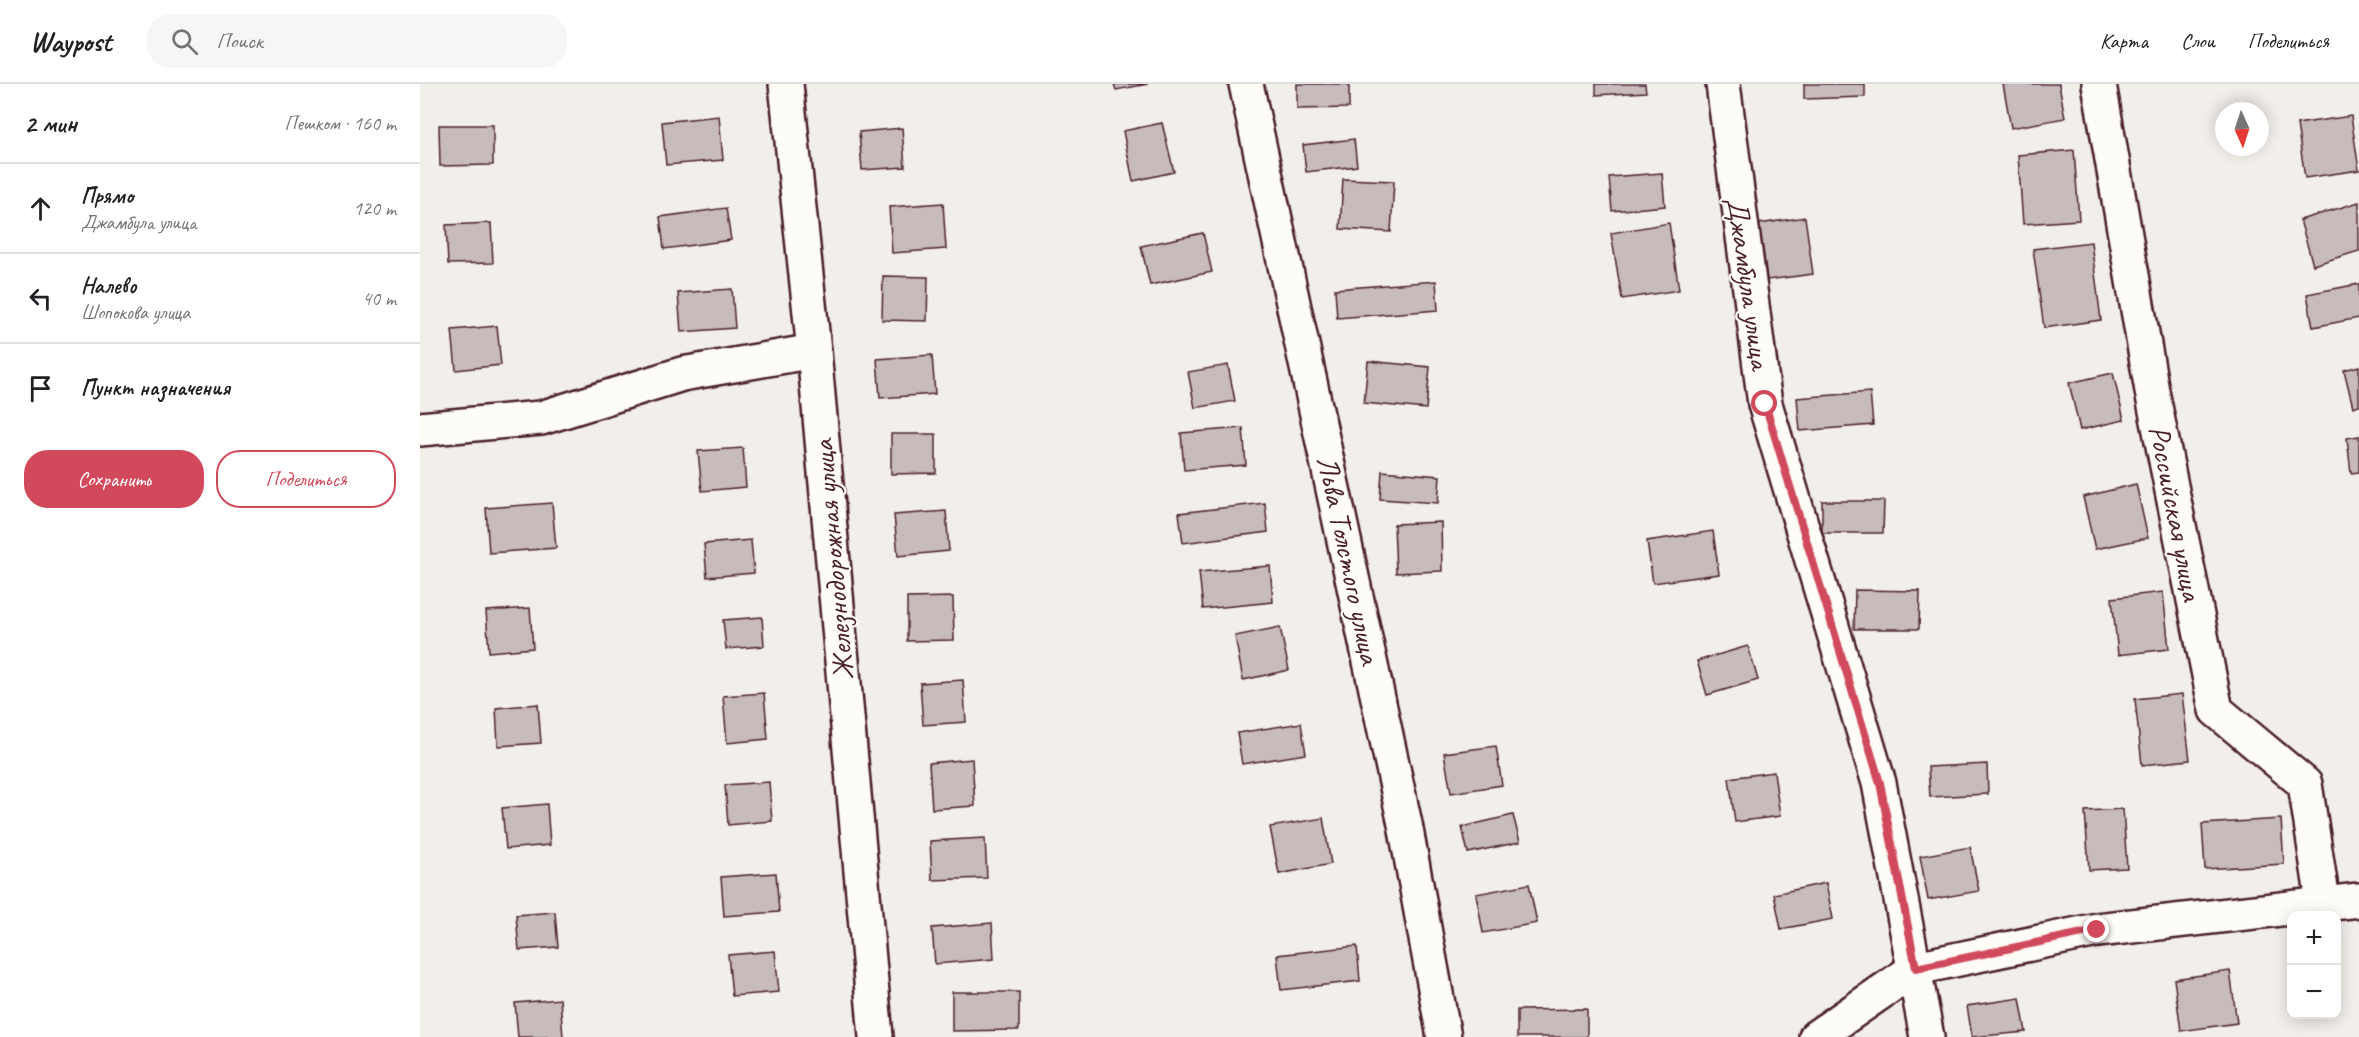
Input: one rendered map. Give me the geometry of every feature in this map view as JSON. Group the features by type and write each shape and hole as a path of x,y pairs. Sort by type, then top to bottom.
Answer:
{"street":[{"name":"Железнодорожная улица","path":"786,84 814,351 876,1037"},
{"name":"Льва Толстого улица","path":"1246,84 1403,812 1444,1037"},
{"name":"Джамбула улица","path":"1723,84 1765,404 1880,783 1928,1037"},
{"name":"Российская улица","path":"2099,84 2152,391 2216,710 2305,784 2323,902"},
{"path":"420,429 542,418 682,374 814,351"},
{"path":"1816,1037 1916,968 2097,930 2323,902 2359,900"}],"building":[{"path":"1114,84 1148,84 1116,90"},
{"path":"1297,84 1349,84 1349,108 1297,109"},
{"path":"1596,84 1645,84 1646,92 1596,95"},
{"path":"1804,84 1865,84 1865,97 1804,99"},
{"path":"2003,84 2059,84 2065,118 2011,128"},
{"path":"719,116 723,160 666,165 662,122"},
{"path":"2351,116 2359,170 2305,178 2297,124"},
{"path":"1162,123 1174,172 1133,181 1123,131"},
{"path":"439,125 493,125 493,165 440,166"},
{"path":"902,128 905,167 862,170 859,132"},
{"path":"1354,139 1357,166 1306,172 1303,145"},
{"path":"2074,150 2079,220 2023,224 2018,155"},
{"path":"1662,173 1665,206 1612,211 1609,177"},
{"path":"1343,179 1394,181 1391,232 1340,229"},
{"path":"2359,202 2359,251 2313,265 2300,220"},
{"path":"943,203 946,249 892,253 889,207"},
{"path":"726,208 731,240 664,249 660,217"},
{"path":"1805,217 1813,274 1767,280 1759,224"},
{"path":"491,223 493,263 448,264 446,225"},
{"path":"1669,223 1679,290 1622,299 1611,233"},
{"path":"1203,233 1212,272 1150,285 1141,246"},
{"path":"2091,242 2101,320 2044,328 2033,249"},
{"path":"883,276 928,277 927,321 882,320"},
{"path":"1436,281 1438,310 1337,318 1335,289"},
{"path":"2359,284 2359,318 2313,327 2307,294"},
{"path":"732,289 735,328 681,332 678,293"},
{"path":"497,326 501,365 456,370 452,330"},
{"path":"932,355 935,394 880,398 877,359"},
{"path":"1368,361 1430,367 1426,409 1364,403"},
{"path":"1228,365 1235,401 1195,408 1188,372"},
{"path":"2359,366 2359,405 2353,407 2344,370"},
{"path":"2113,373 2124,420 2080,430 2069,383"},
{"path":"1870,392 1873,425 1800,431 1797,398"},
{"path":"1243,428 1246,465 1184,470 1181,433"},
{"path":"891,434 936,434 936,473 891,474"},
{"path":"2359,436 2359,472 2351,473 2347,438"},
{"path":"743,448 746,487 702,491 698,451"},
{"path":"1382,471 1440,476 1438,503 1380,499"},
{"path":"2136,484 2148,538 2095,549 2083,497"},
{"path":"1822,501 1884,501 1883,533 1822,533"},
{"path":"552,503 556,548 489,553 486,508"},
{"path":"1265,503 1268,532 1183,543 1179,513"},
{"path":"946,511 949,551 898,556 894,515"},
{"path":"1441,522 1442,571 1396,573 1394,524"},
{"path":"1713,531 1719,574 1653,583 1647,541"},
{"path":"751,540 754,573 707,577 704,544"},
{"path":"1270,566 1273,602 1203,609 1199,572"},
{"path":"1855,590 1920,591 1919,629 1854,629"},
{"path":"2163,592 2169,649 2118,655 2112,598"},
{"path":"953,597 954,640 907,641 907,598"},
{"path":"530,608 533,648 489,652 486,611"},
{"path":"762,617 764,646 726,649 723,620"},
{"path":"1280,627 1289,670 1243,680 1235,636"},
{"path":"1748,646 1758,680 1707,695 1697,661"},
{"path":"963,680 966,722 923,725 920,683"},
{"path":"764,693 768,739 727,743 723,696"},
{"path":"2182,694 2190,760 2142,765 2135,699"},
{"path":"538,704 541,743 498,746 496,708"},
{"path":"1301,723 1306,754 1242,764 1237,733"},
{"path":"1496,746 1502,785 1451,793 1444,753"},
{"path":"972,759 975,806 932,809 929,763"},
{"path":"1987,764 1988,794 1930,797 1928,767"},
{"path":"1774,772 1780,816 1735,822 1729,778"},
{"path":"769,782 772,821 728,825 725,785"},
{"path":"547,804 550,845 506,849 502,808"},
{"path":"2123,809 2127,868 2089,870 2085,811"},
{"path":"1513,815 1520,842 1468,853 1462,827"},
{"path":"1323,818 1331,864 1279,874 1270,827"},
{"path":"2281,819 2284,864 2205,869 2202,824"},
{"path":"985,838 987,878 932,880 930,841"},
{"path":"1970,847 1979,891 1928,900 1920,856"},
{"path":"776,873 779,912 724,916 721,877"},
{"path":"1826,883 1833,919 1781,929 1774,894"},
{"path":"1529,884 1537,923 1483,933 1476,894"},
{"path":"555,912 558,947 519,950 516,915"},
{"path":"992,923 994,959 935,964 932,928"},
{"path":"1357,946 1360,981 1281,990 1277,955"},
{"path":"775,951 779,992 732,996 728,955"},
{"path":"2230,971 2237,1023 2181,1031 2174,979"},
{"path":"952,992 1019,992 1019,1030 952,1031"},
{"path":"2020,998 2026,1032 1972,1037 1967,1006"},
{"path":"560,999 563,1037 518,1037 515,1003"},
{"path":"1587,1009 1587,1037 1517,1037 1517,1010"}],"route":[{"path":"1765,404 1880,783 1916,968 2097,930"}]}
